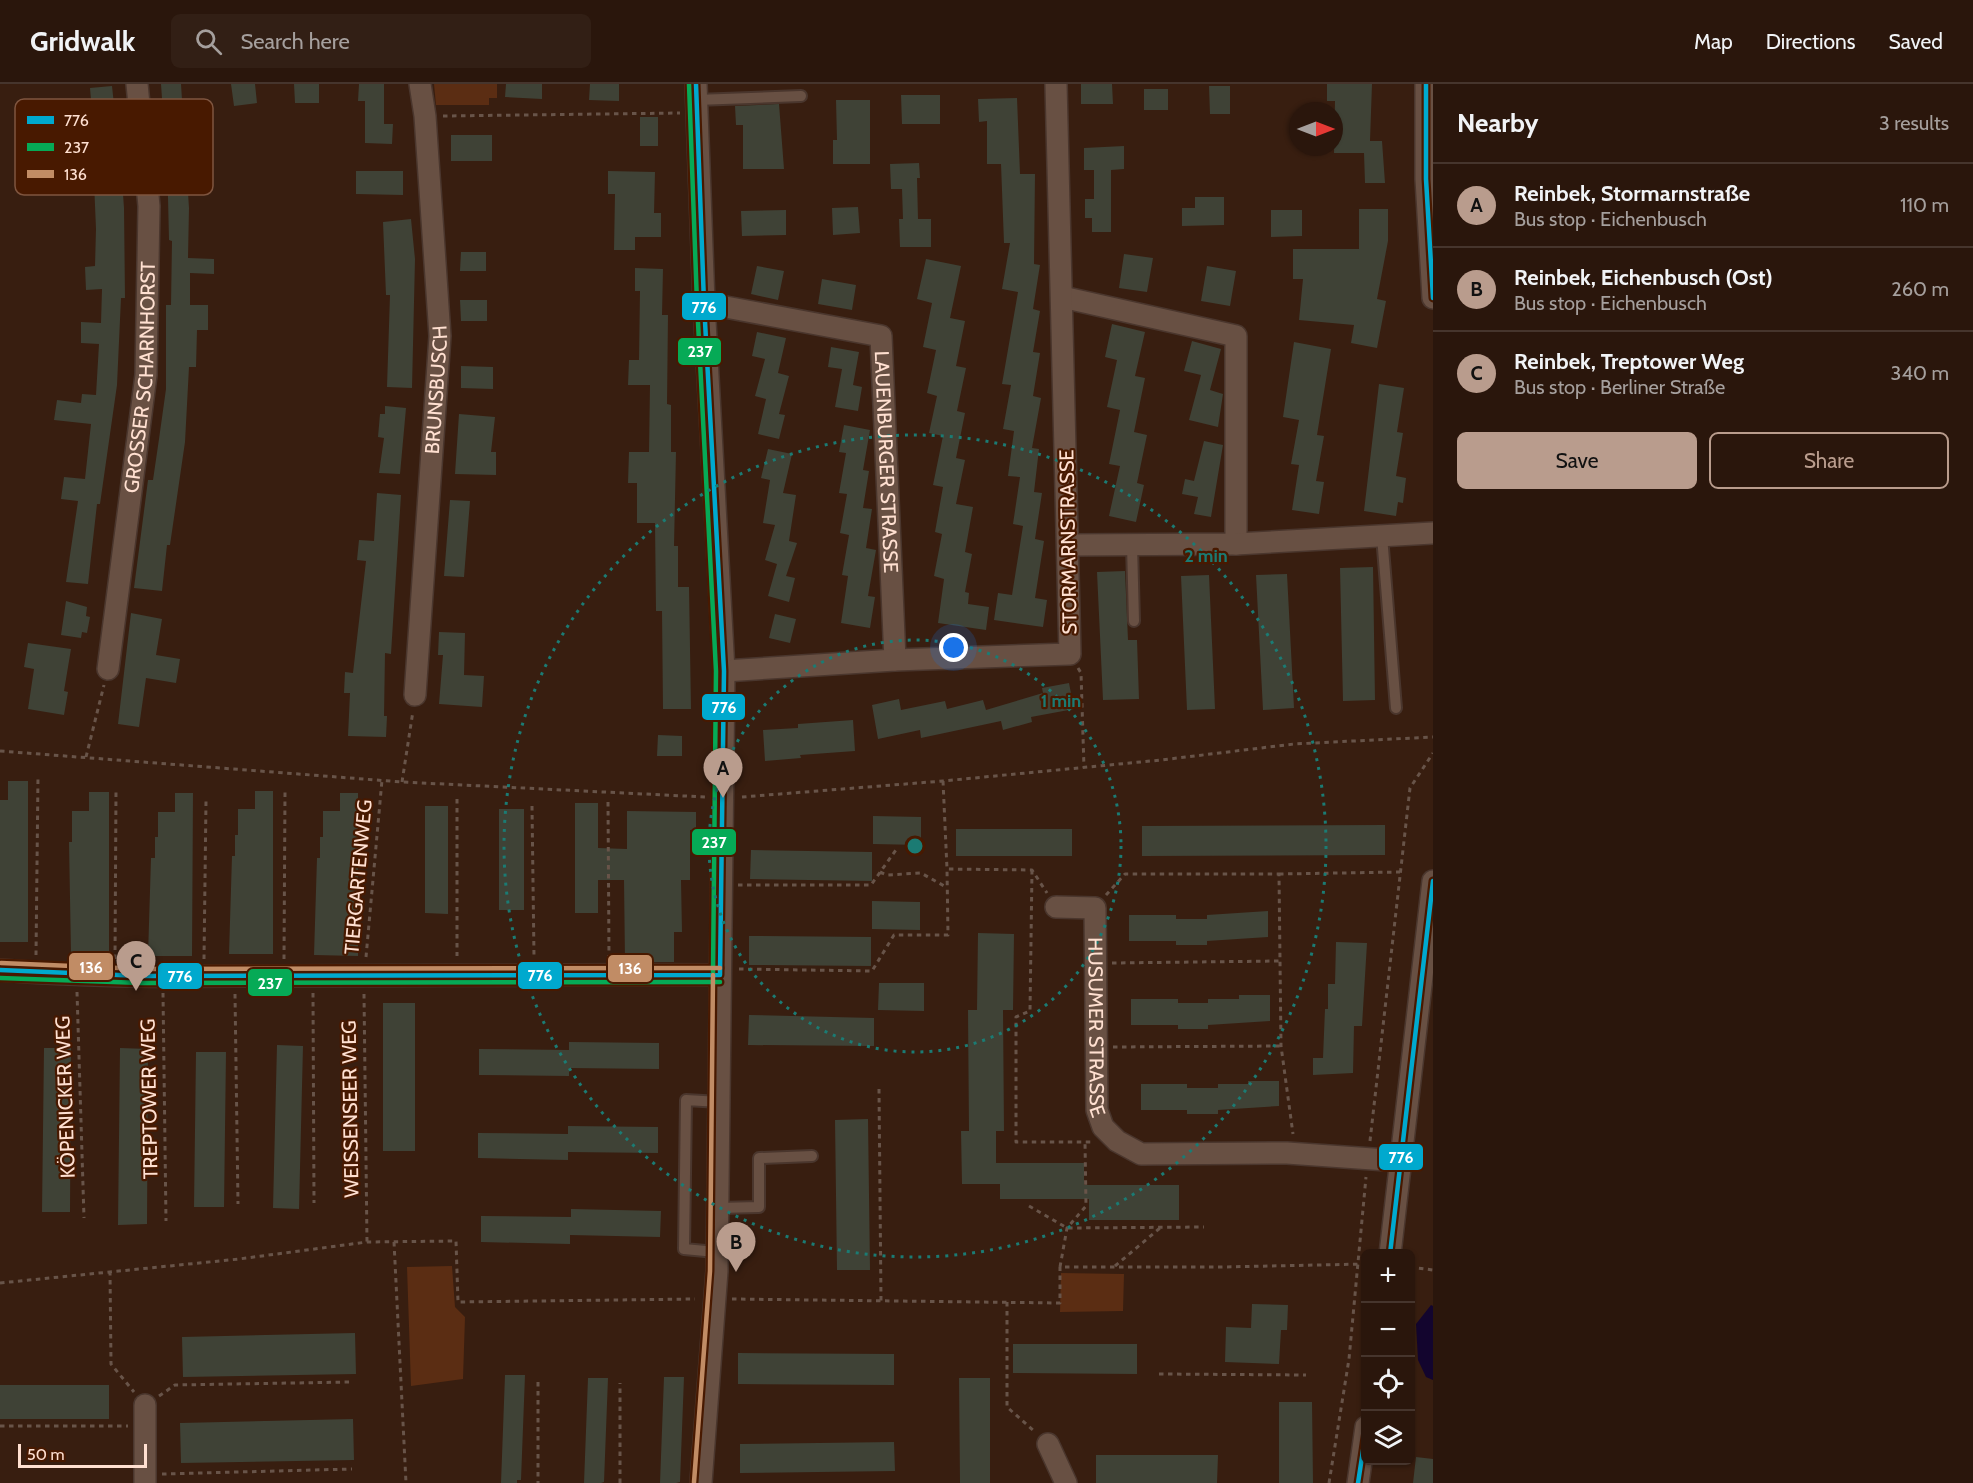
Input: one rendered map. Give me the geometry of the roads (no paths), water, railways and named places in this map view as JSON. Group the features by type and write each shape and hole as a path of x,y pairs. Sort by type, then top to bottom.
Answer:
{"street":[{"name":"GROSSER SCHARNHORST","path":"137,84 138,99"},
{"name":"BRUNSBUSCH","path":"415,695 440,336 425,116 420,84"},
{"name":"STORMARNSTRASSE","path":"724,671 895,660 1070,654 1056,84"},
{"path":"1426,84 1426,179 1433,298"},
{"path":"696,99 704,303 724,671 718,1208 715,1299 701,1483"},
{"name":"GROSSER SCHARNHORST","path":"108,669 146,375 148,195"},
{"path":"1062,297 1236,336 1236,544"},
{"name":"LAUENBURGER STRASSE","path":"704,303 881,336 895,660"},
{"path":"1068,545 1236,544 1433,533"},
{"path":"1391,1249 1433,881"},
{"name":"HUSUMER STRASSE","path":"1056,907 1095,908 1097,1110 1103,1127 1117,1141 1141,1154 1296,1154 1401,1161"},
{"path":"0,970 163,977 609,975 720,972"},
{"path":"145,1416 145,1479"},
{"path":"1048,1444 1066,1483"},
{"path":"1358,1483 1361,1459"}],"lane":[{"path":"696,99 801,96"},
{"path":"1382,536 1396,708"},
{"path":"1132,545 1134,621"},
{"path":"716,1252 684,1249 686,1100 720,1102"},
{"path":"718,1208 759,1207 759,1158 812,1156"}],"place":[{"name":"Reinbek, Stormarnstraße","path":"723,798"},
{"name":"Reinbek, Treptower Weg","path":"136,991"},
{"name":"Reinbek, Eichenbusch (Ost)","path":"736,1272"}]}
